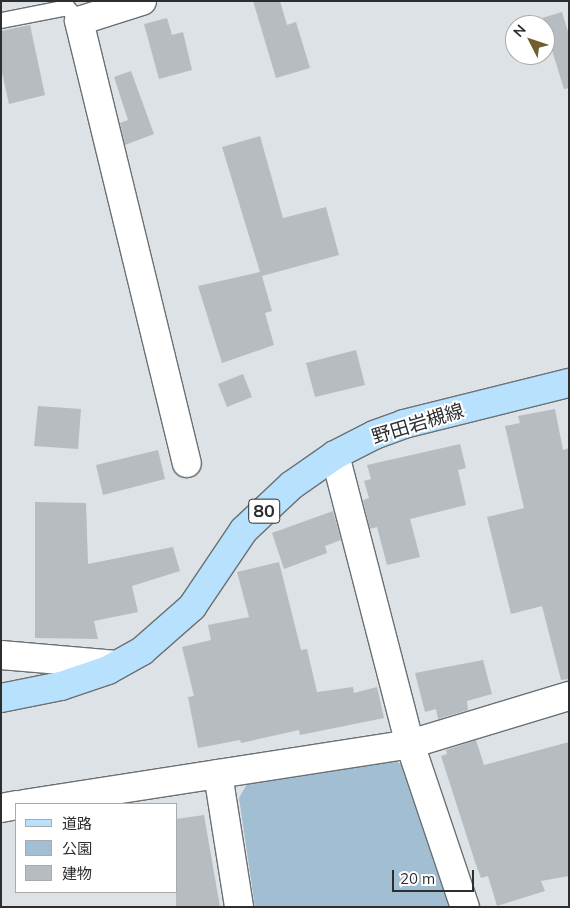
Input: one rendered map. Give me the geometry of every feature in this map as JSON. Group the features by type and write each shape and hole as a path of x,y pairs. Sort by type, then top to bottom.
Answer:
{"main road":[{"name":"野田岩槻線","path":"1,698 61,686 117,665 142,651 192,607 244,530 292,485 335,455 404,424 568,386"}],"street":[{"path":"142,1 79,21 187,463"},
{"path":"335,455 410,744 465,907"},
{"path":"1,655 117,665"},
{"path":"30,803 410,744 569,696"},
{"path":"218,774 239,907"},
{"path":"1,808 15,805"}],"lane":[{"path":"1,20 67,7 79,21"}],"green space":[{"path":"391,758 408,769 452,907 255,907 239,798 248,782"}],"building":[{"path":"253,1 280,1 287,25 296,22 310,68 276,78"},
{"path":"562,12 569,35 569,88 564,89 555,60 555,15 552,15"},
{"path":"167,18 172,35 183,32 192,70 159,79 144,24"},
{"path":"30,25 45,95 9,104 1,68 1,31"},
{"path":"131,71 154,134 125,145 120,123 128,120 114,77"},
{"path":"260,136 283,218 326,207 339,255 262,276 272,311 265,313 274,345 222,363 198,286 260,272 222,147"},
{"path":"356,350 365,385 315,397 306,363"},
{"path":"243,374 252,397 227,407 218,384"},
{"path":"38,406 81,409 78,449 34,446"},
{"path":"555,409 563,450 569,448 569,679 561,680 542,606 511,614 487,517 524,508 505,426 520,423 518,416"},
{"path":"460,444 466,468 458,470 466,505 410,519 420,557 387,565 377,527 370,529 363,500 369,498 364,481 371,479 367,465"},
{"path":"158,450 165,479 103,495 96,465"},
{"path":"35,502 86,503 88,564 173,547 180,571 132,586 138,612 94,621 98,639 35,638"},
{"path":"333,511 341,540 325,546 327,553 284,569 272,533"},
{"path":"279,562 301,650 307,649 317,692 353,687 354,693 377,687 384,718 300,735 299,730 241,743 240,740 198,748 188,697 194,696 182,647 211,640 208,625 249,617 237,572"},
{"path":"483,660 492,694 467,701 468,710 438,719 436,709 425,712 415,673"},
{"path":"476,740 484,765 569,742 569,876 541,881 545,891 497,906 488,876 481,878 475,862 441,756 447,754 446,750"},
{"path":"204,815 220,907 176,907 176,893 178,893 178,819"}]}
